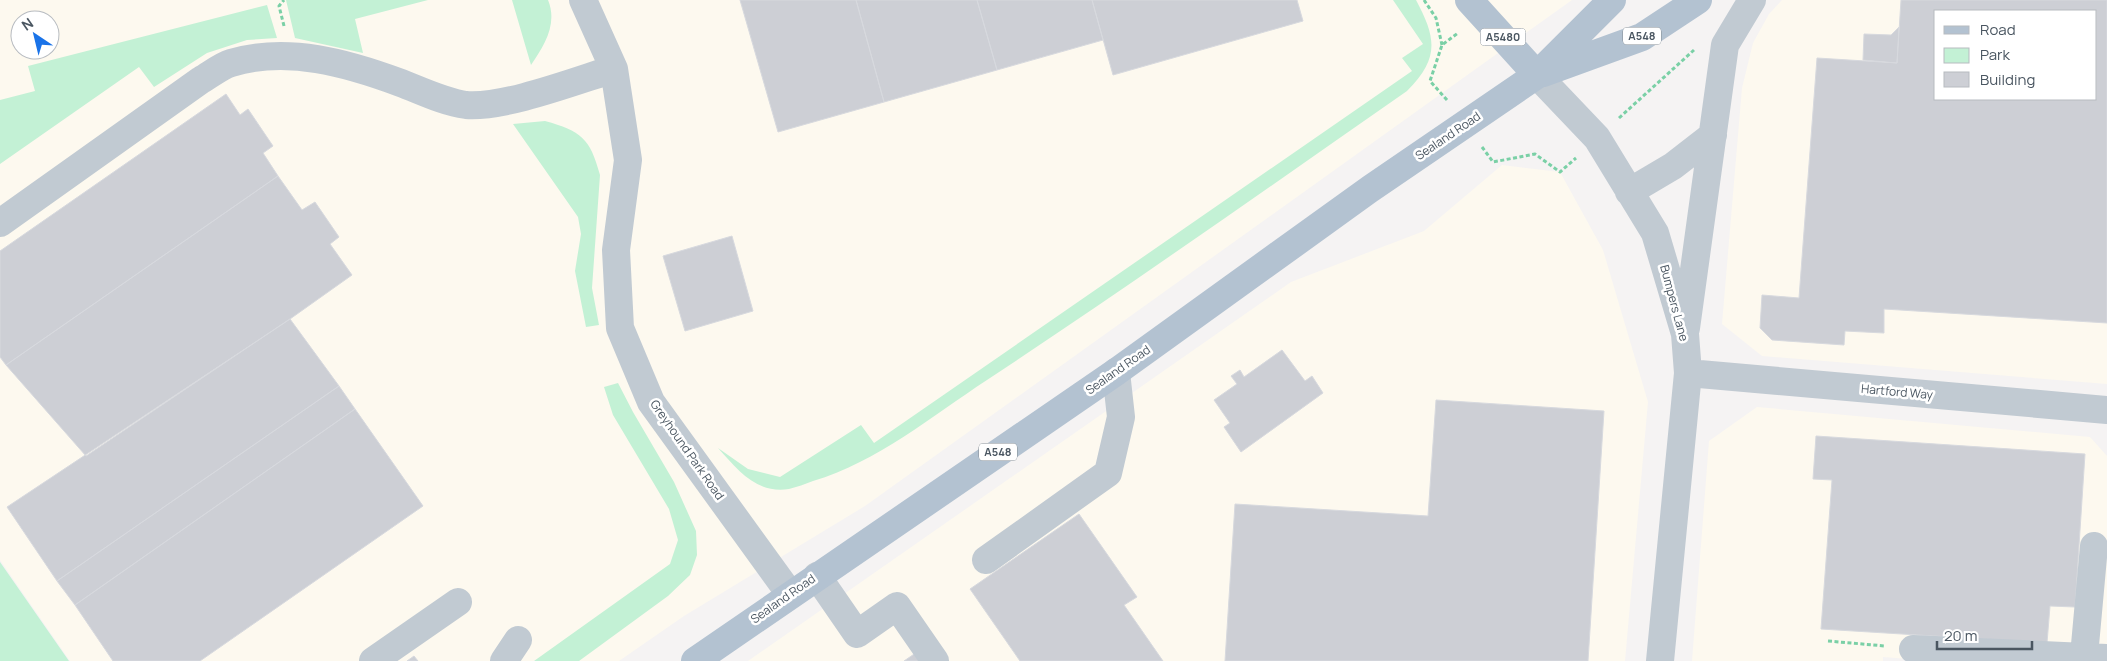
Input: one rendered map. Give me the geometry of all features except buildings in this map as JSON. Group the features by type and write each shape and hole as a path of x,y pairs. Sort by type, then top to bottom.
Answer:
{"main road":[{"name":"Sealand Road","path":"695,661 1116,372 1370,189 1537,75 1612,0"},
{"name":"Sealand Road","path":"1537,75 1642,37 1698,0"},
{"name":"A5480","path":"1476,7 1537,75"}],"street":[{"name":"Greyhound Park Road","path":"582,0 614,69 628,160 616,250 620,328 651,402 790,594"},
{"path":"1685,334 1725,44 1752,0"},
{"path":"0,223 201,80 229,63 291,55 315,58 344,64 466,105 493,104 614,69"},
{"name":"Bumpers Lane","path":"1537,75 1597,138 1655,233 1685,334 1688,373 1660,661"},
{"path":"1629,192 1673,166 1713,135"},
{"path":"986,560 1108,473 1121,417 1116,372"},
{"name":"Hartford Way","path":"1688,373 2107,410"},
{"path":"1913,649 2096,657 2094,546"},
{"path":"817,576 857,634 897,606 936,661"},
{"path":"373,661 458,602"}],"path":[{"path":"1424,0 1436,18 1442,45"},
{"path":"1466,123 1430,81 1442,45 1476,7"},
{"path":"1828,641 1913,649"}],"shaded area":[{"path":"0,0 1572,0 865,506 684,616 619,661 70,661 0,560"},
{"path":"1782,0 2107,0 2107,384 1762,356 1722,324 1742,88 1753,43 1769,14"},
{"path":"1502,165 1560,172 1603,250 1648,402 1625,661 748,661 1291,282 1424,231"},
{"path":"1757,407 2090,437 2107,456 2107,661 1934,661 1883,657 1883,661 1692,661 1709,441"}],"green space":[{"path":"286,0 428,0 355,19 363,53 295,38"},
{"path":"512,0 548,0 551,9 548,34 541,50 531,65"},
{"path":"1393,0 1416,0 1431,37 1431,48 1425,69 1407,91 1146,273 925,423 882,450 837,473 789,489 777,490 757,484 741,472 718,448 748,469 780,477 861,425 874,443 1412,71 1402,58 1423,44"},
{"path":"267,5 277,38 247,40 207,53 154,87 139,67 0,164 0,100 35,91 28,66 52,60 60,60 60,58"},
{"path":"545,121 567,128 582,138 592,152 600,175 592,288 599,325 586,327 575,271 581,234 578,217 513,124"},
{"path":"618,383 674,482 696,531 697,555 690,575 668,596 579,661 534,661 670,564 678,540 669,509 613,415 604,387"},
{"path":"0,562 69,661 0,661"}]}
